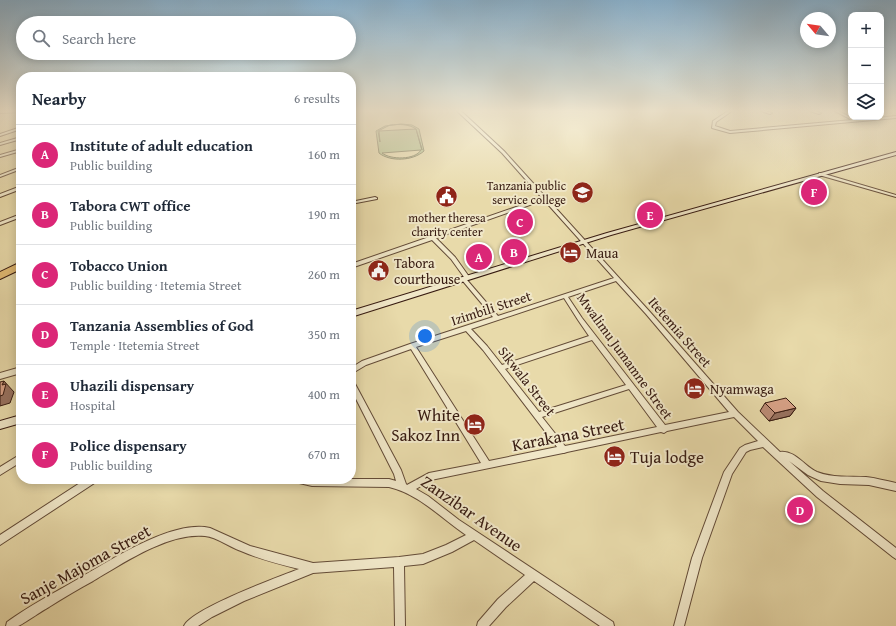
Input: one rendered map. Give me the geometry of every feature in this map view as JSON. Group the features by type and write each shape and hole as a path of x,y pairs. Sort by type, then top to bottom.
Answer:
{"highway":[{"path":"0,277 16,268"}],"main road":[{"path":"356,312 583,242 896,152"},
{"path":"0,425 16,420"}],"street":[{"path":"0,144 13,140"},
{"name":"Itetemia Street","path":"490,140 617,279 735,414 764,443 820,494 896,554"},
{"path":"0,156 16,151"},
{"path":"0,176 16,170"},
{"path":"820,174 896,197"},
{"path":"0,196 16,189"},
{"path":"356,202 375,198"},
{"path":"356,264 544,199"},
{"path":"0,224 16,217"},
{"path":"432,237 453,258 465,278 497,318"},
{"name":"Izimbili Street","path":"356,368 364,363 412,346 617,279"},
{"name":"Mwalimu Jumamne Street","path":"566,296 593,337 664,430"},
{"name":"Sikwala Street","path":"467,328 538,415 564,450"},
{"path":"500,368 593,337"},
{"path":"412,346 487,465"},
{"path":"0,376 16,371"},
{"path":"538,415 630,386"},
{"path":"356,392 406,487"},
{"name":"Karakana Street","path":"406,487 430,478 487,465 664,430 735,414"},
{"path":"679,626 695,564 728,472 744,450 748,447 764,443"},
{"path":"778,456 784,454 807,471 820,476 838,480 872,482 896,487"},
{"path":"0,470 16,461"},
{"path":"0,540 85,484"},
{"name":"Zanzibar Avenue","path":"350,484 406,487 609,626"},
{"name":"Sanje Majoma Street","path":"11,626 26,614 124,558 165,538 183,532 204,531 255,552 314,568"},
{"path":"189,626 208,613 241,597 314,568 423,559 474,535"},
{"path":"399,562 400,626"},
{"path":"482,626 502,602 533,575"}],"green space":[{"path":"377,140 380,140 380,142 380,140 422,140 424,151 414,157 402,159 389,158 379,153","holes":["421,150 414,156 403,158 391,157 382,153"]}],"building":[{"path":"4,381 2,385 6,384 3,395 0,396 0,382"},
{"path":"786,398 796,408 775,413 765,403"}],"place":[{"name":"Tanzania public service college","path":"582,192"},
{"name":"Police dispensary","path":"814,192"},
{"name":"mother theresa charity center","path":"447,196"},
{"name":"Uhazili dispensary","path":"650,215"},
{"name":"Tobacco Union","path":"520,222"},
{"name":"Tabora CWT office","path":"514,252"},
{"name":"Maua","path":"570,253"},
{"name":"Institute of adult education","path":"479,257"},
{"name":"Tabora courthouse","path":"378,271"},
{"name":"Nyamwaga","path":"695,389"},
{"name":"White Sakoz Inn","path":"475,424"},
{"name":"Tuja lodge","path":"614,456"},
{"name":"Tanzania Assemblies of God","path":"800,510"}]}
